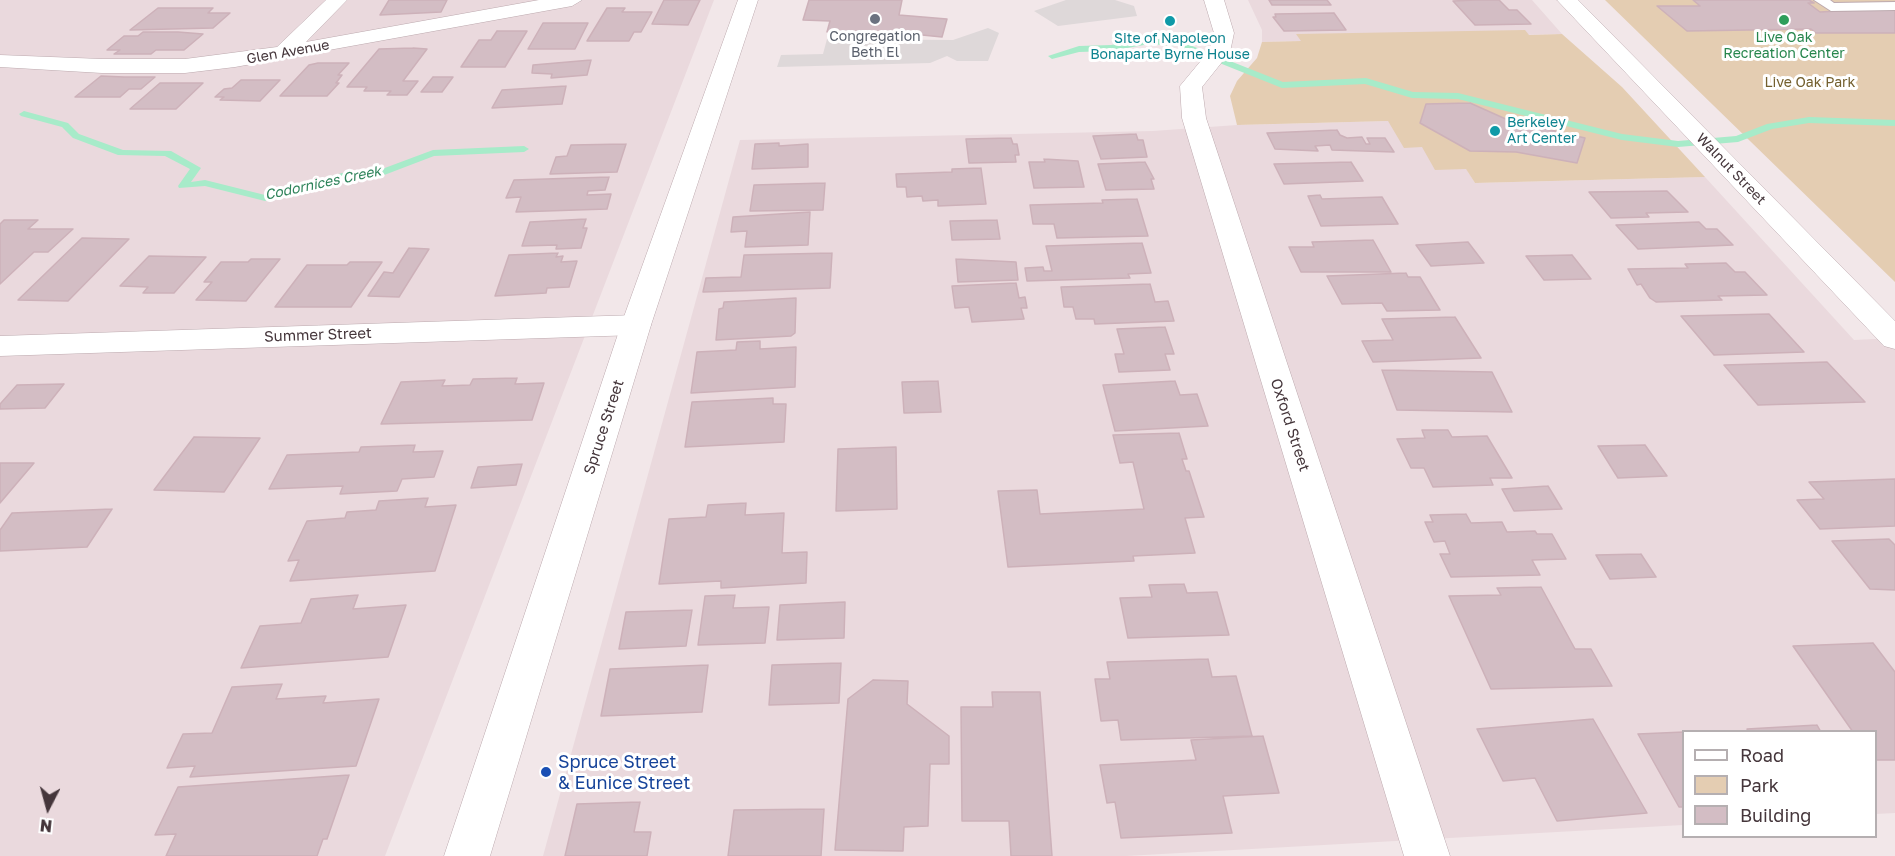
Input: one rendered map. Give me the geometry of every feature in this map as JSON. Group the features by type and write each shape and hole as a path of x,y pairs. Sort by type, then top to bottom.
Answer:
{"street":[{"path":"284,52 337,0"},
{"name":"Glen Avenue","path":"0,61 102,66 185,66 284,52 451,20 572,0"},
{"name":"Spruce Street","path":"467,856 636,325 748,0"},
{"name":"Oxford Street","path":"1214,0 1224,33 1217,55 1191,86 1190,96 1200,141 1426,856"},
{"name":"Walnut Street","path":"1568,0 1895,339"},
{"name":"Summer Street","path":"0,346 636,325"}],"lane":[{"path":"1821,0 1831,7 1895,6"}],"shaded area":[{"path":"0,0 714,0 385,856 0,856"},
{"path":"1066,0 1115,0 1134,6 1137,16 1058,26 1034,11"},
{"path":"1248,0 1532,0 1562,34 1262,42 1262,30"},
{"path":"988,28 999,33 988,61 957,61 947,56 930,63 777,67 781,55 823,54 827,39 953,40"},
{"path":"1388,121 1452,146 1475,183 1705,177 1854,340 1895,338 1895,813 1877,814 1877,730 1682,730 1682,825 1126,856 543,856 740,140 1153,131 1237,125"}],"green space":[{"name":"Live Oak Park","path":"1605,0 1895,0 1895,282"},
{"path":"1525,30 1529,35 1562,34 1622,87 1705,177 1475,183 1466,169 1435,170 1422,147 1404,148 1388,121 1237,125 1230,96 1237,81 1257,58 1262,42 1301,41 1296,34"}],"building":[{"path":"389,0 447,0 441,12 380,15"},
{"path":"664,0 700,0 688,25 652,24"},
{"name":"Congregation Beth El","path":"809,0 902,0 899,15 947,19 942,37 902,33 901,38 866,38 867,32 827,32 830,21 803,20"},
{"path":"1269,0 1327,0 1331,5 1272,5"},
{"path":"1499,0 1509,10 1517,10 1531,24 1475,25 1453,1"},
{"name":"Live Oak Recreation Center","path":"1693,0 1809,0 1814,3 1808,3 1820,12 1895,8 1895,33 1816,33 1811,29 1687,31 1657,6 1700,6"},
{"path":"158,8 213,8 208,13 230,13 213,28 130,30"},
{"path":"607,8 625,8 622,12 652,12 641,32 634,32 629,41 587,41"},
{"path":"1334,13 1346,30 1284,31 1273,17 1276,17 1275,14"},
{"path":"543,23 588,23 575,49 528,49"},
{"path":"497,31 527,31 505,67 461,67 479,40 491,40"},
{"path":"143,32 203,34 184,50 156,50 151,54 114,54 120,50 107,50 124,36 138,36"},
{"path":"379,49 427,49 403,81 418,81 407,95 387,95 391,91 364,91 367,87 347,87"},
{"path":"591,60 587,75 551,78 552,74 532,73 533,65"},
{"path":"349,63 338,75 342,75 336,83 339,83 327,96 280,96 309,65"},
{"path":"101,76 155,77 141,89 129,89 120,97 75,97"},
{"path":"433,77 453,77 442,92 421,92"},
{"path":"241,80 280,80 260,101 220,100 224,97 215,97"},
{"path":"160,83 203,83 176,109 130,109"},
{"path":"566,86 562,104 492,108 502,90"},
{"name":"Berkeley Art Center","path":"1470,103 1508,120 1585,138 1577,163 1516,152 1470,151 1420,123 1426,104"},
{"path":"1337,130 1340,135 1347,138 1362,137 1366,144 1370,144 1367,138 1385,138 1394,152 1332,150 1330,145 1315,146 1318,151 1275,149 1267,133"},
{"path":"1136,134 1138,140 1143,140 1147,157 1101,159 1093,136"},
{"path":"1011,138 1013,144 1017,144 1019,155 1015,155 1016,162 969,163 966,139"},
{"path":"779,143 779,146 808,144 808,167 752,169 755,144"},
{"path":"626,144 617,172 550,174 556,157 567,156 571,145"},
{"path":"1044,159 1078,161 1084,187 1034,188 1029,162 1045,162"},
{"path":"1145,162 1154,179 1151,179 1154,189 1106,190 1098,164"},
{"path":"1351,162 1363,181 1284,184 1274,164"},
{"path":"981,168 986,204 938,206 938,200 923,201 922,196 907,197 906,187 897,187 896,174 952,172 952,169"},
{"path":"609,177 605,190 588,191 587,195 611,194 607,209 516,212 521,197 506,198 514,180"},
{"path":"825,183 823,210 750,211 754,185"},
{"path":"1667,191 1688,212 1646,213 1649,217 1611,218 1589,192"},
{"path":"1320,195 1322,199 1382,197 1398,224 1321,226 1308,196"},
{"path":"1137,199 1148,236 1057,238 1054,224 1033,224 1030,205 1103,203 1102,200"},
{"path":"810,212 808,245 745,247 747,231 731,232 733,217"},
{"path":"586,219 583,228 587,228 581,248 556,249 557,245 522,246 530,222"},
{"path":"4,220 38,220 28,229 73,229 48,252 34,252 0,284 0,224"},
{"path":"997,220 1000,239 952,240 950,221"},
{"path":"1699,222 1706,229 1717,229 1733,245 1638,249 1616,225"},
{"path":"82,238 129,239 68,301 18,300"},
{"path":"1373,240 1391,272 1301,272 1289,247 1314,247 1312,242"},
{"path":"1468,242 1484,263 1431,266 1416,245"},
{"path":"1142,243 1151,273 1128,274 1130,278 1027,281 1025,268 1043,267 1044,271 1052,271 1046,246"},
{"path":"409,248 429,249 399,297 368,296 384,272 393,273"},
{"path":"558,253 556,257 563,256 561,262 577,261 569,287 547,288 546,293 495,296 509,255"},
{"path":"832,253 830,288 703,292 706,278 741,277 744,255"},
{"path":"1572,255 1591,279 1544,280 1526,256"},
{"path":"149,256 206,257 174,293 143,293 148,287 120,286"},
{"path":"251,259 280,259 246,301 196,300 212,282 204,282 221,262 248,262"},
{"path":"956,259 1016,262 1018,280 958,282"},
{"path":"350,262 382,262 351,307 275,307 307,265 347,265"},
{"path":"1726,263 1735,272 1745,272 1767,295 1718,296 1722,300 1656,302 1650,298 1641,284 1637,285 1628,269 1688,268 1685,264"},
{"path":"1406,273 1408,277 1420,277 1440,310 1387,311 1382,303 1342,304 1327,276"},
{"path":"1016,283 1019,298 1025,297 1027,308 1021,308 1024,319 972,322 969,307 955,308 952,286"},
{"path":"1150,284 1155,302 1168,301 1174,321 1095,324 1094,319 1076,319 1073,307 1064,307 1061,287"},
{"path":"796,298 795,333 791,336 716,340 719,309 723,308 724,302"},
{"path":"1769,314 1804,352 1714,355 1681,316"},
{"path":"1455,317 1481,358 1373,362 1362,341 1393,340 1382,319"},
{"path":"1165,327 1174,354 1165,354 1170,370 1119,372 1115,354 1124,354 1117,329"},
{"path":"760,341 760,349 796,347 795,387 691,393 697,352 736,350 737,342"},
{"path":"1827,362 1865,402 1758,405 1724,365"},
{"path":"1382,370 1492,372 1512,412 1397,410"},
{"path":"517,378 515,384 544,383 532,420 381,424 401,382 445,380 442,386 470,385 473,379"},
{"path":"938,381 941,412 904,413 902,382"},
{"path":"1175,381 1180,395 1197,394 1208,426 1115,431 1103,385"},
{"path":"64,384 45,408 0,409 0,404 17,385"},
{"path":"773,398 773,404 786,404 784,442 685,447 692,402"},
{"path":"1422,430 1448,430 1452,437 1487,436 1512,478 1490,478 1493,485 1433,487 1424,468 1411,468 1397,439 1425,438"},
{"path":"1179,433 1187,459 1182,459 1186,471 1189,471 1204,517 1185,518 1195,553 1133,556 1134,561 1008,567 998,491 1037,490 1040,514 1144,509 1133,462 1120,463 1113,435"},
{"path":"194,437 260,438 224,492 154,490"},
{"path":"415,445 413,452 443,451 434,477 402,479 397,491 340,494 343,486 269,489 287,455 359,452 361,447"},
{"path":"1645,445 1667,476 1618,478 1598,446"},
{"path":"896,447 897,509 836,511 838,449"},
{"path":"0,463 34,463 0,503"},
{"path":"522,464 516,485 471,488 478,467"},
{"path":"1895,479 1895,526 1820,529 1797,500 1824,499 1809,482"},
{"path":"1548,486 1562,509 1514,511 1502,489"},
{"path":"428,498 425,507 456,505 435,571 290,581 299,560 288,561 307,521 345,518 347,512 376,510 379,501"},
{"path":"746,503 745,515 784,513 782,553 807,552 806,583 721,588 721,581 659,584 669,519 706,517 708,505"},
{"path":"112,509 87,547 0,551 0,530 12,513"},
{"path":"1466,514 1471,523 1502,522 1507,532 1535,531 1537,534 1552,534 1566,559 1532,560 1540,575 1451,577 1440,554 1450,554 1445,541 1434,542 1425,522 1433,522 1430,515"},
{"path":"1889,539 1895,545 1895,590 1870,589 1832,541"},
{"path":"1641,554 1656,577 1610,579 1596,555"},
{"path":"1184,584 1187,593 1217,592 1229,635 1128,638 1120,598 1152,597 1149,585"},
{"path":"1541,587 1575,649 1591,649 1612,686 1491,689 1449,596 1501,595 1497,588"},
{"path":"358,595 353,609 406,605 388,657 241,668 260,626 301,623 311,599"},
{"path":"735,595 733,608 769,607 765,643 698,645 705,596"},
{"path":"845,602 844,638 777,640 780,605"},
{"path":"692,610 686,646 619,649 626,612"},
{"path":"1873,643 1895,672 1895,760 1877,760 1877,730 1852,730 1793,646"},
{"path":"1208,659 1212,677 1236,676 1252,736 1121,740 1118,720 1101,721 1095,679 1110,679 1107,662"},
{"path":"841,663 839,703 769,705 772,665"},
{"path":"708,665 702,712 601,716 610,669"},
{"path":"873,680 908,681 907,704 949,736 949,764 930,764 928,826 904,827 903,851 835,850 848,699"},
{"path":"282,684 276,699 326,696 323,703 379,699 356,766 190,777 195,766 167,768 183,734 212,733 232,687"},
{"path":"992,692 1040,692 1052,856 1011,856 1009,821 962,821 961,707 993,707"},
{"path":"1593,719 1647,813 1557,821 1535,778 1503,781 1477,729"},
{"path":"1817,725 1820,730 1748,730"},
{"path":"1682,732 1682,807 1679,807 1638,734"},
{"path":"1263,736 1279,793 1223,796 1232,833 1121,838 1115,802 1107,803 1100,765 1196,760 1191,740"},
{"path":"349,775 327,839 323,839 317,856 166,856 176,834 155,835 178,787"},
{"path":"640,802 634,832 651,832 647,856 565,856 577,804"},
{"path":"824,809 821,856 728,856 734,810"}],"waterway":[{"name":"Codornices Creek","path":"1052,56 1079,49 1111,48 1149,41 1179,44 1282,85 1366,81 1412,95 1458,96 1622,137 1678,144 1738,139 1770,126 1809,120 1895,123"},
{"name":"Codornices Creek","path":"24,114 65,125 76,136 122,153 167,153 196,168 183,186 205,183 265,198 342,176 375,175 433,153 524,149"}],"place":[{"name":"Congregation Beth El","path":"875,19"},
{"name":"Live Oak Recreation Center","path":"1784,20"},
{"name":"Site of Napoleon Bonaparte Byrne House","path":"1170,21"},
{"name":"Berkeley Art Center","path":"1495,131"},
{"name":"Spruce Street & Eunice Street","path":"546,772"}]}
